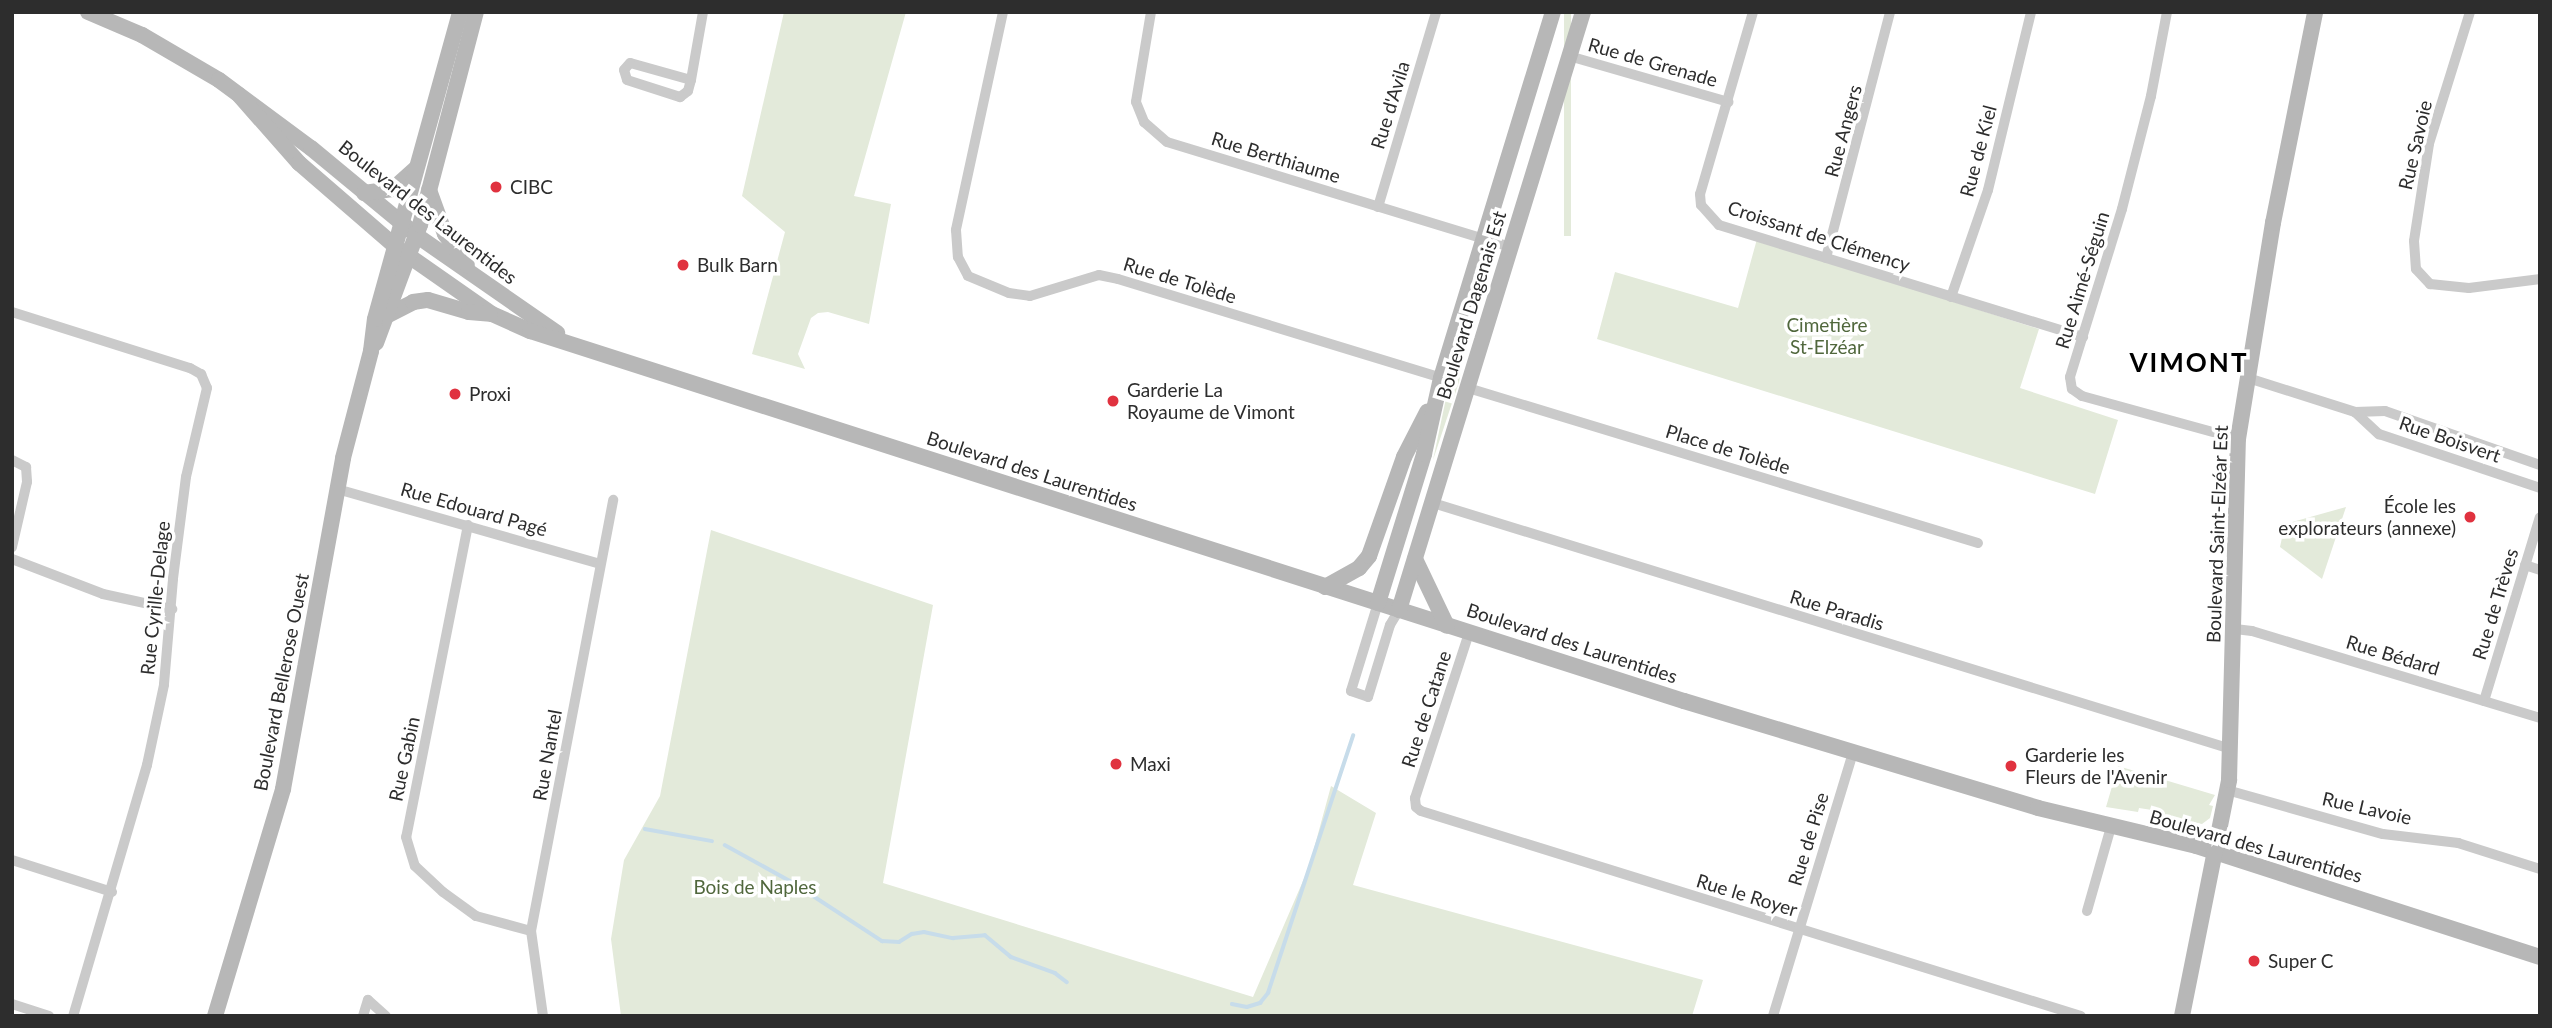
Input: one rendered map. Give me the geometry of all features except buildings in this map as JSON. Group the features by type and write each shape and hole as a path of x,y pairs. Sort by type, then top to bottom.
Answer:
{"main road":[{"name":"Boulevard des Laurentides","path":"88,12 165,47 239,95 312,148 416,235 546,327 597,353"},
{"path":"402,252 403,224 415,169 460,12"},
{"path":"402,252 416,235 475,12"},
{"name":"Boulevard Dagenais Est","path":"1378,603 1424,454 1439,386 1553,12"},
{"name":"Boulevard Dagenais Est","path":"1399,610 1583,12"},
{"name":"Boulevard Saint-Elzéar Est","path":"2182,1016 2227,790 2231,749 2238,439 2273,223 2315,12"},
{"name":"Boulevard des Laurentides","path":"239,95 299,163 402,252 492,314 530,331 1469,633 1853,752 2111,827 2215,852 2540,957"},
{"path":"365,193 393,190 415,169"},
{"path":"429,190 445,234 479,280"},
{"name":"Boulevard Bellerose Ouest","path":"371,351 382,336 402,252"},
{"name":"Boulevard Bellerose Ouest","path":"215,1016 286,776 337,489 371,351 375,319 402,252"},
{"path":"388,315 413,302 429,300 469,312 492,314"},
{"path":"1325,586 1359,568 1369,556 1404,457 1439,386"},
{"path":"1415,559 1447,626"}],"street":[{"path":"691,80 630,63 624,70 627,80 680,97 688,91 691,80 703,12"},
{"name":"Rue de Tolède","path":"1003,12 956,230 958,257 968,276 1006,293 1030,296 1090,277 1118,279 1439,386"},
{"name":"Rue Berthiaume","path":"1151,12 1136,102 1144,122 1167,142 1511,247"},
{"name":"Rue d'Avila","path":"1378,207 1436,12"},
{"name":"Croissant de Clémency","path":"1753,12 1700,194 1701,205 1719,225 2082,337"},
{"name":"Rue Angers","path":"1826,258 1891,12"},
{"name":"Rue de Kiel","path":"1951,297 1988,190 2031,12"},
{"name":"Rue Aimé-Séguin","path":"2167,12 2125,196 2070,377 2072,389 2081,396 2238,439"},
{"name":"Rue Savoie","path":"2470,12 2429,145 2414,241 2416,269 2430,284 2469,288 2540,279"},
{"name":"Rue de Grenade","path":"1569,56 1728,102"},
{"name":"Rue Cyrille-Delage","path":"12,312 190,368 205,381 206,396 186,477 161,699 147,765 112,892 73,1016"},
{"name":"Rue Boisvert","path":"2248,378 2355,412 2385,411 2540,465"},
{"name":"Place de Tolède","path":"1468,388 1978,543"},
{"name":"Rue Boisvert","path":"2355,412 2379,434 2540,488"},
{"path":"12,460 26,467 27,482 12,547"},
{"name":"Rue Edouard Pagé","path":"337,489 600,564"},
{"name":"Rue Nantel","path":"544,1016 531,931 613,500"},
{"name":"Rue Paradis","path":"1433,503 2231,749"},
{"name":"Rue de Trèves","path":"2484,701 2540,517"},
{"name":"Rue Gabin","path":"468,525 406,836 415,866 443,892 476,916 531,931"},
{"path":"12,559 103,594 172,609"},
{"path":"2525,565 2540,570"},
{"path":"1378,603 1351,691 1368,697 1390,625 1399,610"},
{"name":"Rue Bédard","path":"2235,628 2540,718"},
{"name":"Rue de Catane","path":"1416,795 1469,633"},
{"name":"Rue de Pise","path":"1773,1016 1853,752"},
{"name":"Rue Lavoie","path":"2227,790 2383,834 2458,844 2540,869"},
{"name":"Rue le Royer","path":"1416,795 1417,809 1432,816 2081,1016"},
{"path":"2087,911 2111,827"},
{"path":"12,860 112,892"},
{"path":"363,1016 368,1000 386,1016"},
{"path":"12,1004 50,1016"}],"green space":[{"path":"784,12 906,12 854,196 891,204 869,324 828,312 818,313 811,318 798,354 805,369 752,354 785,232 742,196"},
{"path":"1564,12 1571,12 1571,236 1564,236"},
{"name":"Cimetière St-Elzéar","path":"1757,239 2039,329 2020,388 2118,420 2095,494 1597,339 1615,272 1738,308"},
{"path":"1471,315 1459,382 1433,460 1445,403"},
{"path":"2346,507 2322,579 2280,547 2285,524"},
{"name":"Bois de Naples","path":"711,530 933,605 883,883 1253,997 1309,867 1331,786 1376,813 1353,885 1703,980 1692,1016 621,1016 611,939 624,860 660,796"},
{"path":"2118,766 2215,795 2209,805 2213,806 2210,818 2202,824 2152,814 2152,810 2139,808 2138,812 2106,807"}],"waterway":[{"path":"1232,1004 1247,1007 1260,1003 1268,993 1353,736"},
{"path":"645,829 712,841"},
{"path":"725,845 792,882 882,941 899,942 912,934 924,932 953,938 985,935 1011,957 1055,973 1067,982"}],"place":[{"name":"CIBC","path":"496,187"},
{"name":"Bulk Barn","path":"683,265"},
{"name":"Proxi","path":"455,394"},
{"name":"Garderie La Royaume de Vimont","path":"1113,401"},
{"name":"École les explorateurs (annexe)","path":"2470,517"},
{"name":"Maxi","path":"1116,764"},
{"name":"Garderie les Fleurs de l'Avenir","path":"2011,766"},
{"name":"Super C","path":"2254,961"}],"district":[{"name":"VIMONT","path":"2189,363"}]}
